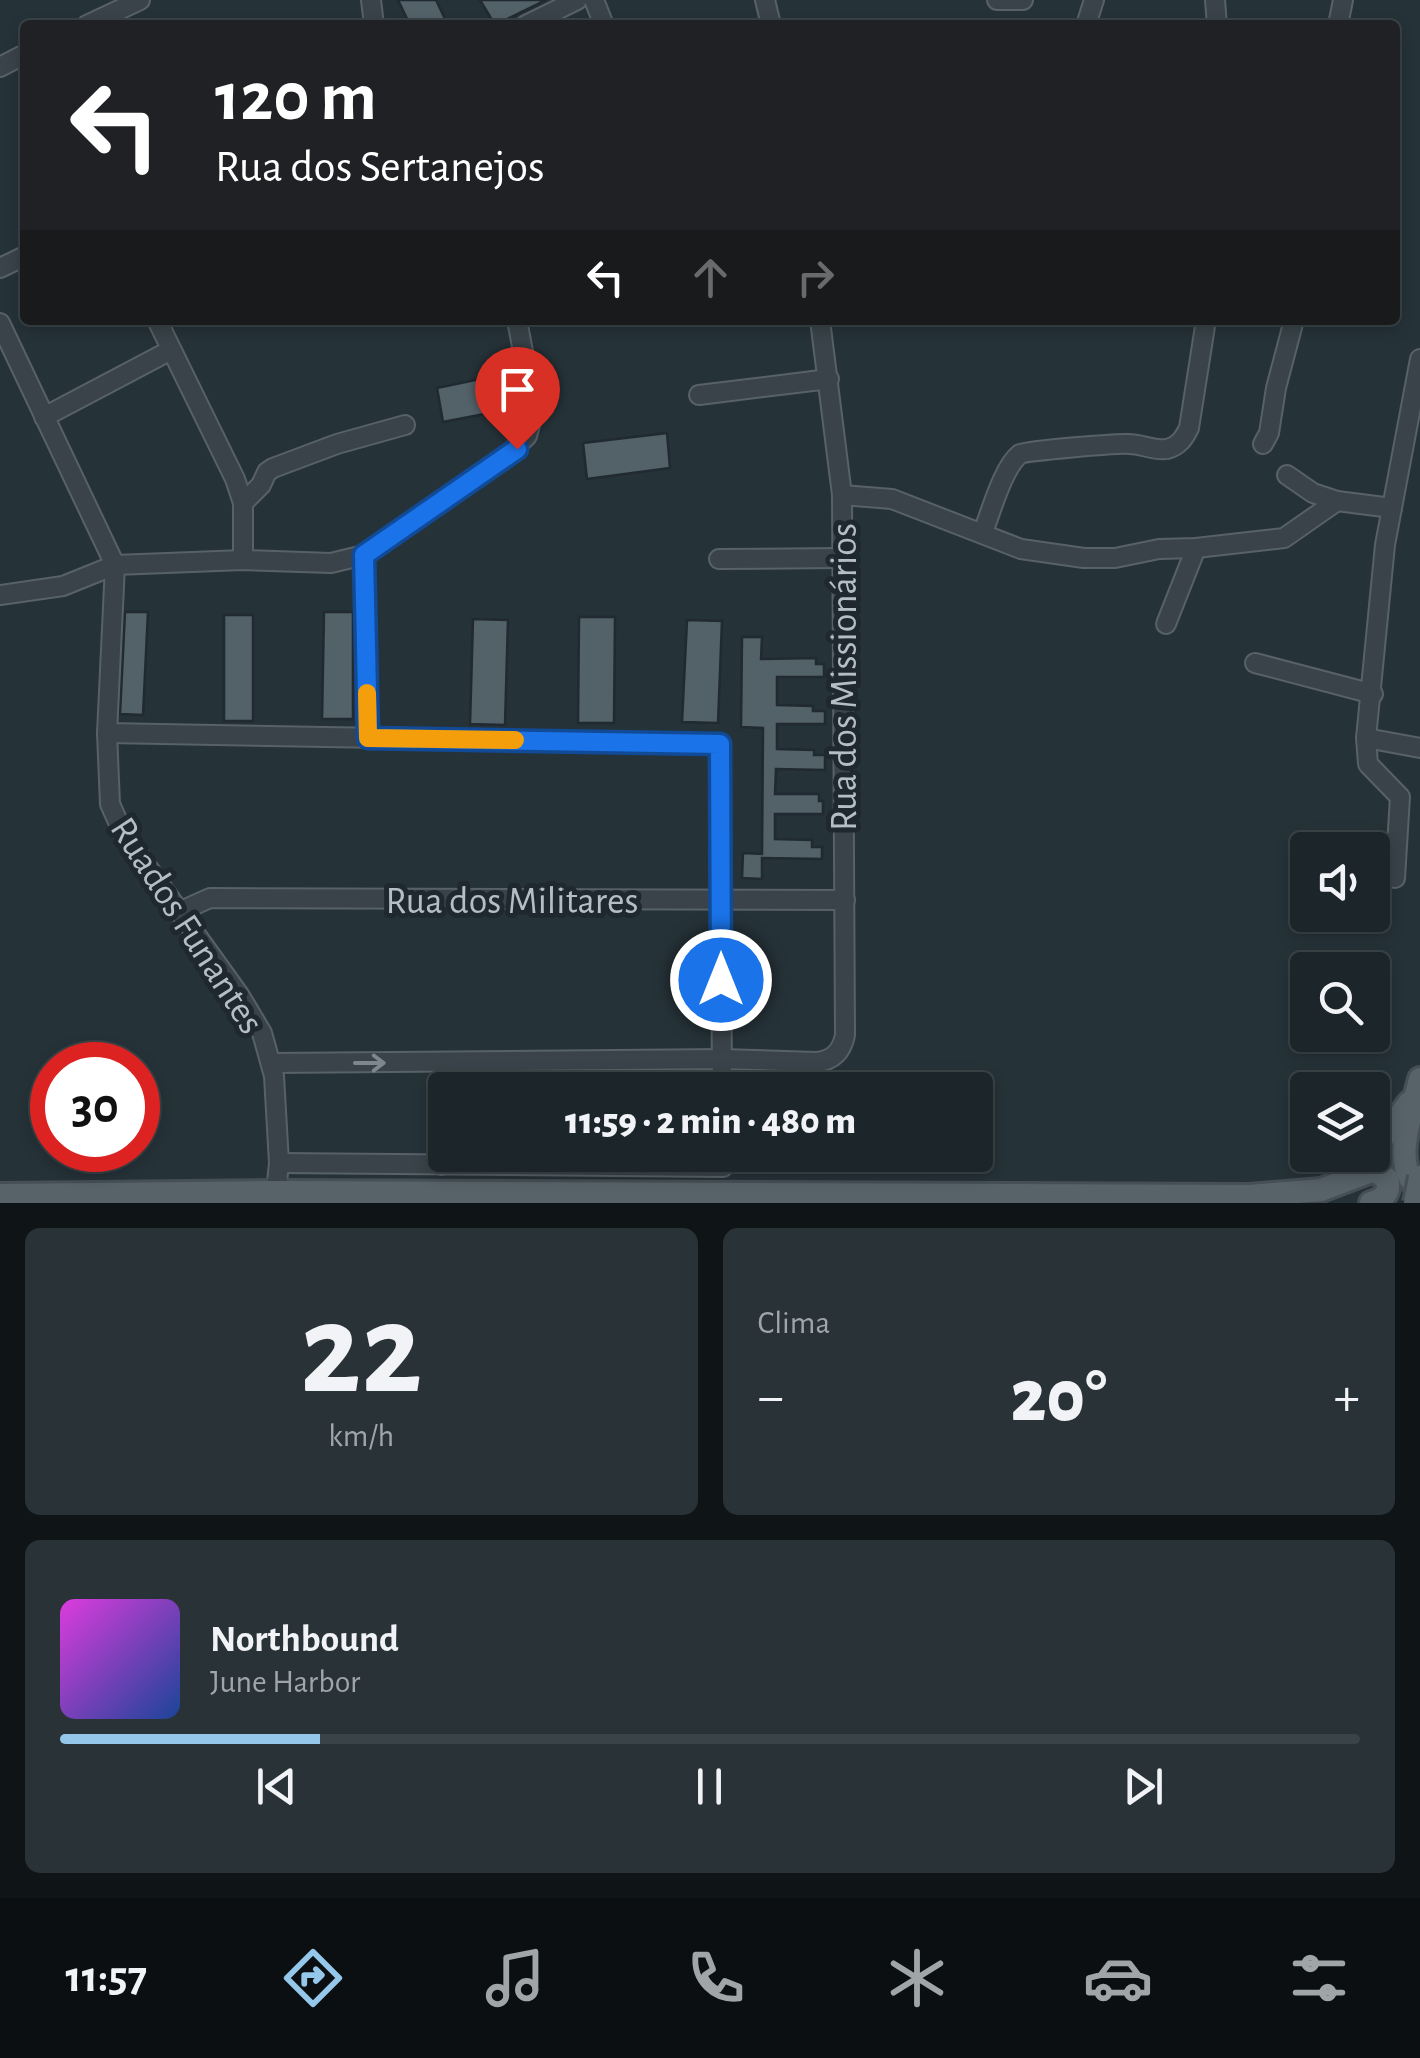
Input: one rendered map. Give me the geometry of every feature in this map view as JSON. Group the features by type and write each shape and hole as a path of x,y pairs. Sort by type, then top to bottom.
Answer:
{"main road":[{"path":"1390,1132 1419,1083"},
{"path":"1419,1083 1404,1159 1407,1176 1420,1188"},
{"path":"0,1195 276,1192 1249,1196 1321,1190 1374,1170 1387,1179 1388,1190 1383,1198 1371,1203"},
{"path":"1249,1196 1320,1184 1346,1172"},
{"path":"1415,1203 1420,1177"}],"street":[{"path":"98,20 140,0"},
{"path":"536,20 576,0"},
{"path":"997,0 1023,0"},
{"name":"Ruados Funantes","path":"0,323 115,565 107,733 110,804 115,818 262,1033 272,1064 279,1163 276,1192"},
{"path":"161,325 228,463 242,502 243,560"},
{"path":"0,594 63,586 115,565 243,560 331,564 364,555 503,460 526,436 534,410 518,325"},
{"name":"Rua dos Missionários","path":"722,1059 822,1061 839,1051 845,1035 842,496 821,325"},
{"path":"983,532 1010,466 1020,454 1036,449 1130,444 1164,449 1183,439 1189,428 1205,325"},
{"path":"1263,444 1269,433 1293,325"},
{"path":"44,417 171,350"},
{"path":"1394,878 1400,797 1368,764 1366,738 1384,545 1414,410 1420,359"},
{"path":"699,394 829,378"},
{"path":"242,502 262,485 273,468 336,444 405,425"},
{"path":"1287,475 1314,493 1337,501 1392,508"},
{"path":"842,496 892,498 1021,549 1084,558 1115,558 1159,549 1284,538 1337,501"},
{"path":"1166,624 1196,548"},
{"path":"364,555 368,738"},
{"path":"719,559 841,558"},
{"path":"1255,662 1373,694"},
{"path":"107,733 720,744 722,1072"},
{"path":"1366,738 1420,748"},
{"name":"Rua dos Militares","path":"180,910 210,898 845,900"},
{"path":"272,1064 722,1059"},
{"path":"447,1072 448,1062"},
{"path":"279,1163 428,1164"},
{"path":"722,1194 723,1172"},
{"path":"0,1186 48,1196"}],"building":[{"path":"398,0 436,0 446,20 408,20"},
{"path":"480,0 546,0 505,20 492,20"},
{"path":"514,372 521,407 443,422 437,388"},
{"path":"667,433 670,468 587,479 583,443"},
{"path":"125,612 148,612 143,715 120,714"},
{"path":"324,612 353,612 353,719 322,719"},
{"path":"224,615 253,615 253,721 224,721"},
{"path":"579,617 615,617 614,723 578,723"},
{"path":"473,619 508,620 505,725 470,724"},
{"path":"687,620 722,621 718,723 682,722"},
{"path":"742,637 762,637 761,659 816,658 816,664 824,664 824,677 777,677 777,705 813,706 813,711 825,711 825,724 777,724 777,749 814,750 814,755 825,755 825,770 776,769 775,794 819,794 823,814 775,814 775,839 812,840 812,847 822,847 822,859 762,858 762,879 742,878 743,853 762,854 763,728 741,727"}],"slow traffic":[{"path":"367,693 368,738 515,740"}],"route":[{"path":"517,449 364,555 368,738 720,744 721,980"}]}
